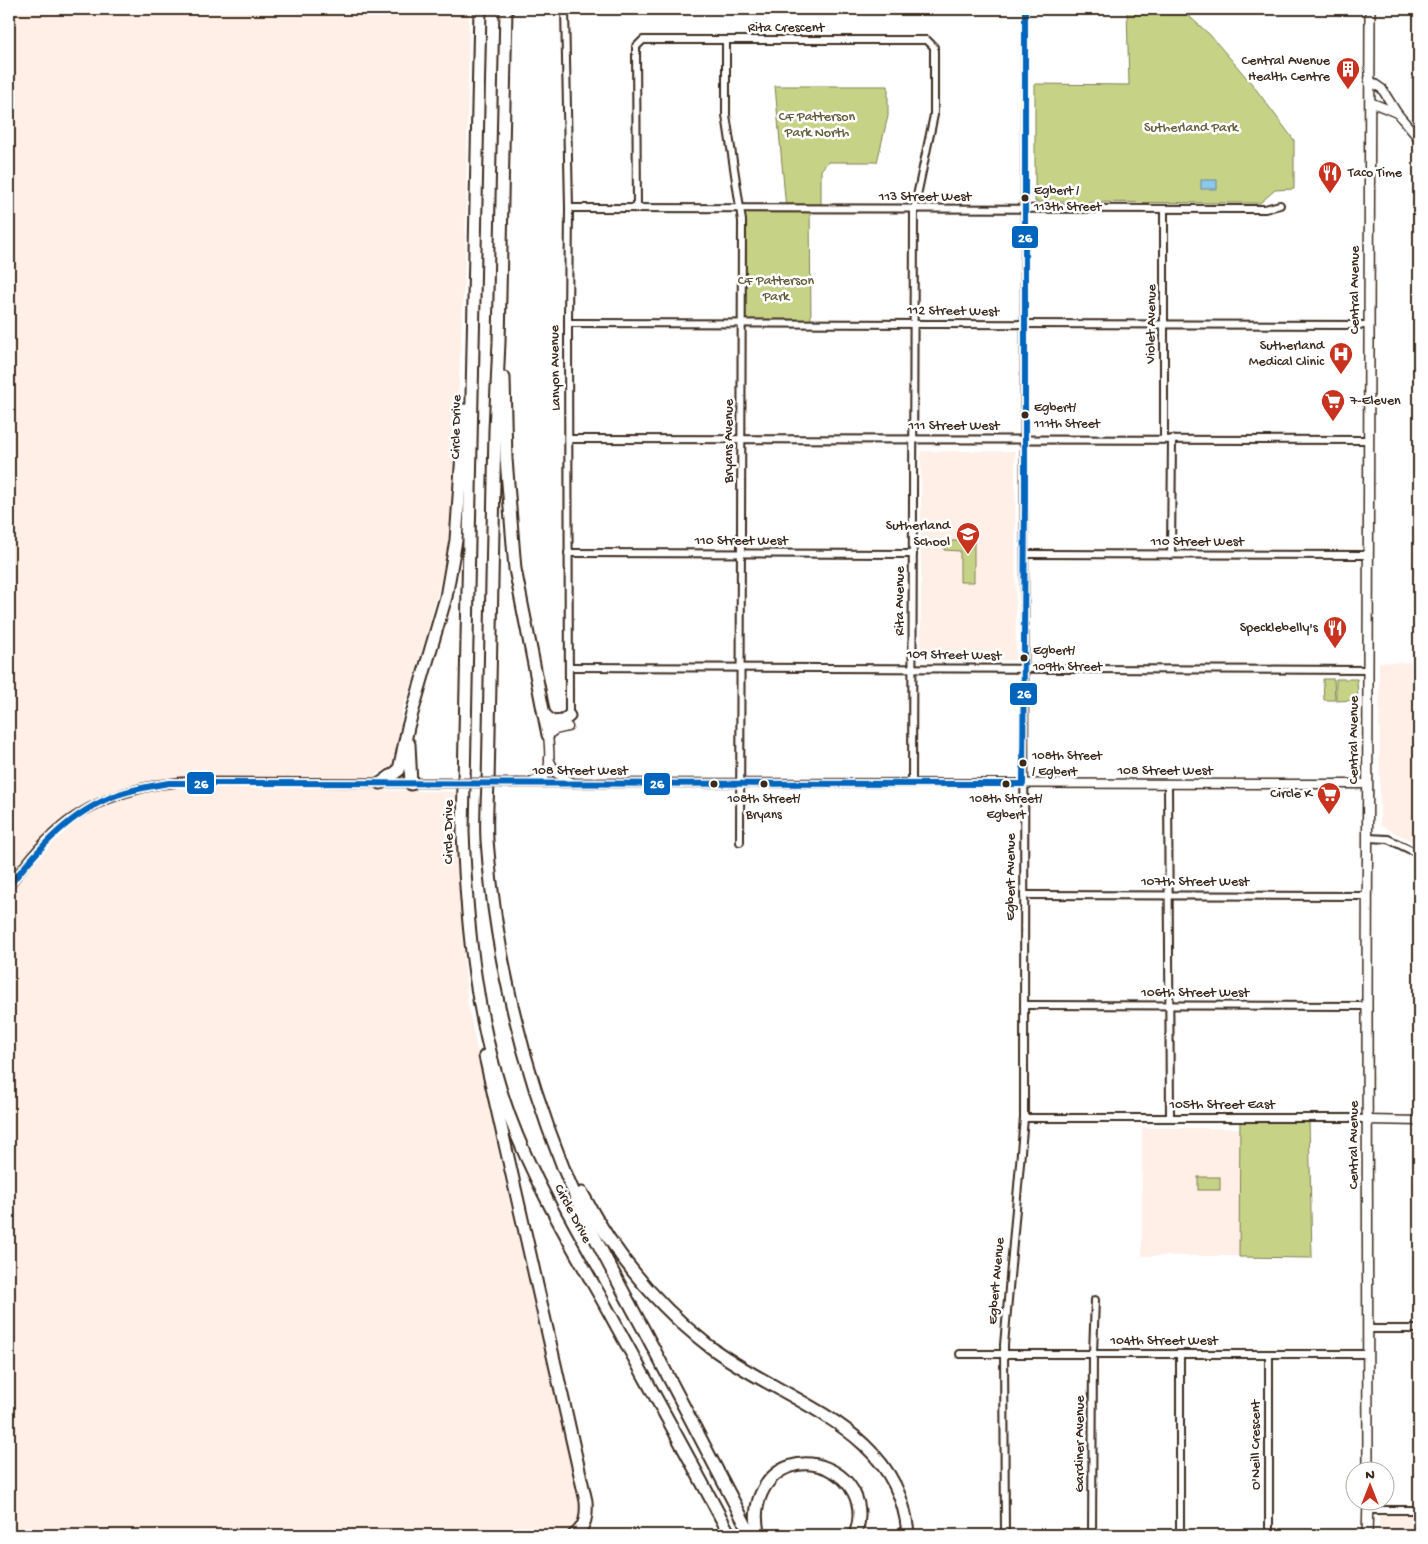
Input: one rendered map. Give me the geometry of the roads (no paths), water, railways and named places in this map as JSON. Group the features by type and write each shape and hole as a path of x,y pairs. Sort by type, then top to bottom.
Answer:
{"highway":[{"name":"Circle Drive","path":"480,9 463,832 468,918 474,975 488,1044 503,1095 510,1116 549,1205 730,1535"},
{"name":"Circle Drive","path":"507,9 500,342 494,440 487,839 495,913 509,989 530,1076 564,1168 588,1221 751,1535"},
{"path":"380,783 399,770 408,727 446,597 456,540 468,362 474,322"},
{"path":"500,342 504,371 506,459 515,569 546,716 548,735"},
{"path":"546,716 552,722 568,722"},
{"path":"408,727 411,784"},
{"path":"474,975 477,1013 492,1094 586,1501 586,1520 581,1530 574,1535"},
{"path":"530,1076 551,1127 583,1194 606,1233 632,1270 668,1310 715,1350 828,1417 873,1452 882,1462 896,1486 905,1510 909,1535"},
{"path":"760,1535 756,1522 757,1505 769,1480 787,1468 798,1464 813,1464 835,1472 850,1487 856,1499 859,1512 855,1535"}],"main road":[{"name":"Central Avenue","path":"1368,1462 1367,784 1370,9"},
{"path":"1367,1535 1368,1512"}],"street":[{"name":"Lanyon Avenue","path":"565,9 569,208 568,722"},
{"name":"Egbert Avenue","path":"1005,1535 1005,1354 1024,1118 1023,784 1026,9"},
{"name":"Rita Crescent","path":"637,209 636,46 643,40 927,40 934,47 934,115 914,210"},
{"name":"Bryans Avenue","path":"726,40 726,115 742,221 740,842"},
{"path":"1369,80 1382,89 1397,113 1419,139"},
{"path":"1370,102 1397,113"},
{"name":"113 Street West","path":"569,208 1265,210 1280,205"},
{"name":"Rita Avenue","path":"912,783 914,210"},
{"name":"Violet Avenue","path":"1164,210 1164,439"},
{"name":"112 Street West","path":"568,323 1369,326"},
{"name":"111 Street West","path":"569,439 1369,440"},
{"path":"1171,555 1172,439"},
{"name":"110 Street West","path":"568,553 912,554"},
{"name":"110 Street West","path":"1025,554 1368,555"},
{"name":"109 Street West","path":"569,667 1368,670"},
{"path":"528,783 543,778 547,773 549,759 548,735 568,722"},
{"path":"549,759 556,773 573,783"},
{"name":"108 Street West","path":"9,886 37,850 66,823 98,803 143,787 181,782 411,784 1367,784"},
{"path":"1168,784 1170,1117"},
{"path":"1368,838 1388,839 1419,854"},
{"name":"107th Street West","path":"1024,895 1367,896"},
{"name":"106th Street West","path":"1024,1006 1367,1006"},
{"name":"105th Street East","path":"1024,1118 1356,1118 1377,1121 1419,1121"},
{"name":"Gardiner Avenue","path":"1092,1535 1095,1300"},
{"path":"1368,1329 1419,1329"},
{"name":"104th Street West","path":"960,1354 1368,1354"},
{"path":"1180,1354 1180,1535"},
{"name":"O'Neill Crescent","path":"1269,1354 1269,1535"},
{"path":"1396,1508 1419,1510"}],"water":[{"path":"1201,180 1217,180 1217,189 1201,189"}],"place":[{"name":"Central Avenue Health Centre","path":"1348,90"},
{"name":"Taco Time","path":"1330,194"},
{"name":"Egbert / 113th Street","path":"1025,198"},
{"name":"Sutherland Medical Clinic","path":"1341,375"},
{"name":"Egbert/ 111th Street","path":"1025,415"},
{"name":"7-Eleven","path":"1333,422"},
{"name":"Sutherland School","path":"968,555"},
{"name":"Specklebelly's","path":"1335,649"},
{"name":"Egbert/ 109th Street","path":"1024,658"},
{"name":"108th Street / Egbert","path":"1023,763"},
{"name":"108th Street/ Bryans","path":"764,784"},
{"name":"108th Street/ Egbert","path":"1006,784"},
{"name":"Circle K","path":"1329,815"}],"park label":[{"name":"CF Patterson Park North","path":"817,126"},
{"name":"Sutherland Park","path":"1191,128"},
{"name":"CF Patterson Park","path":"776,290"}]}
